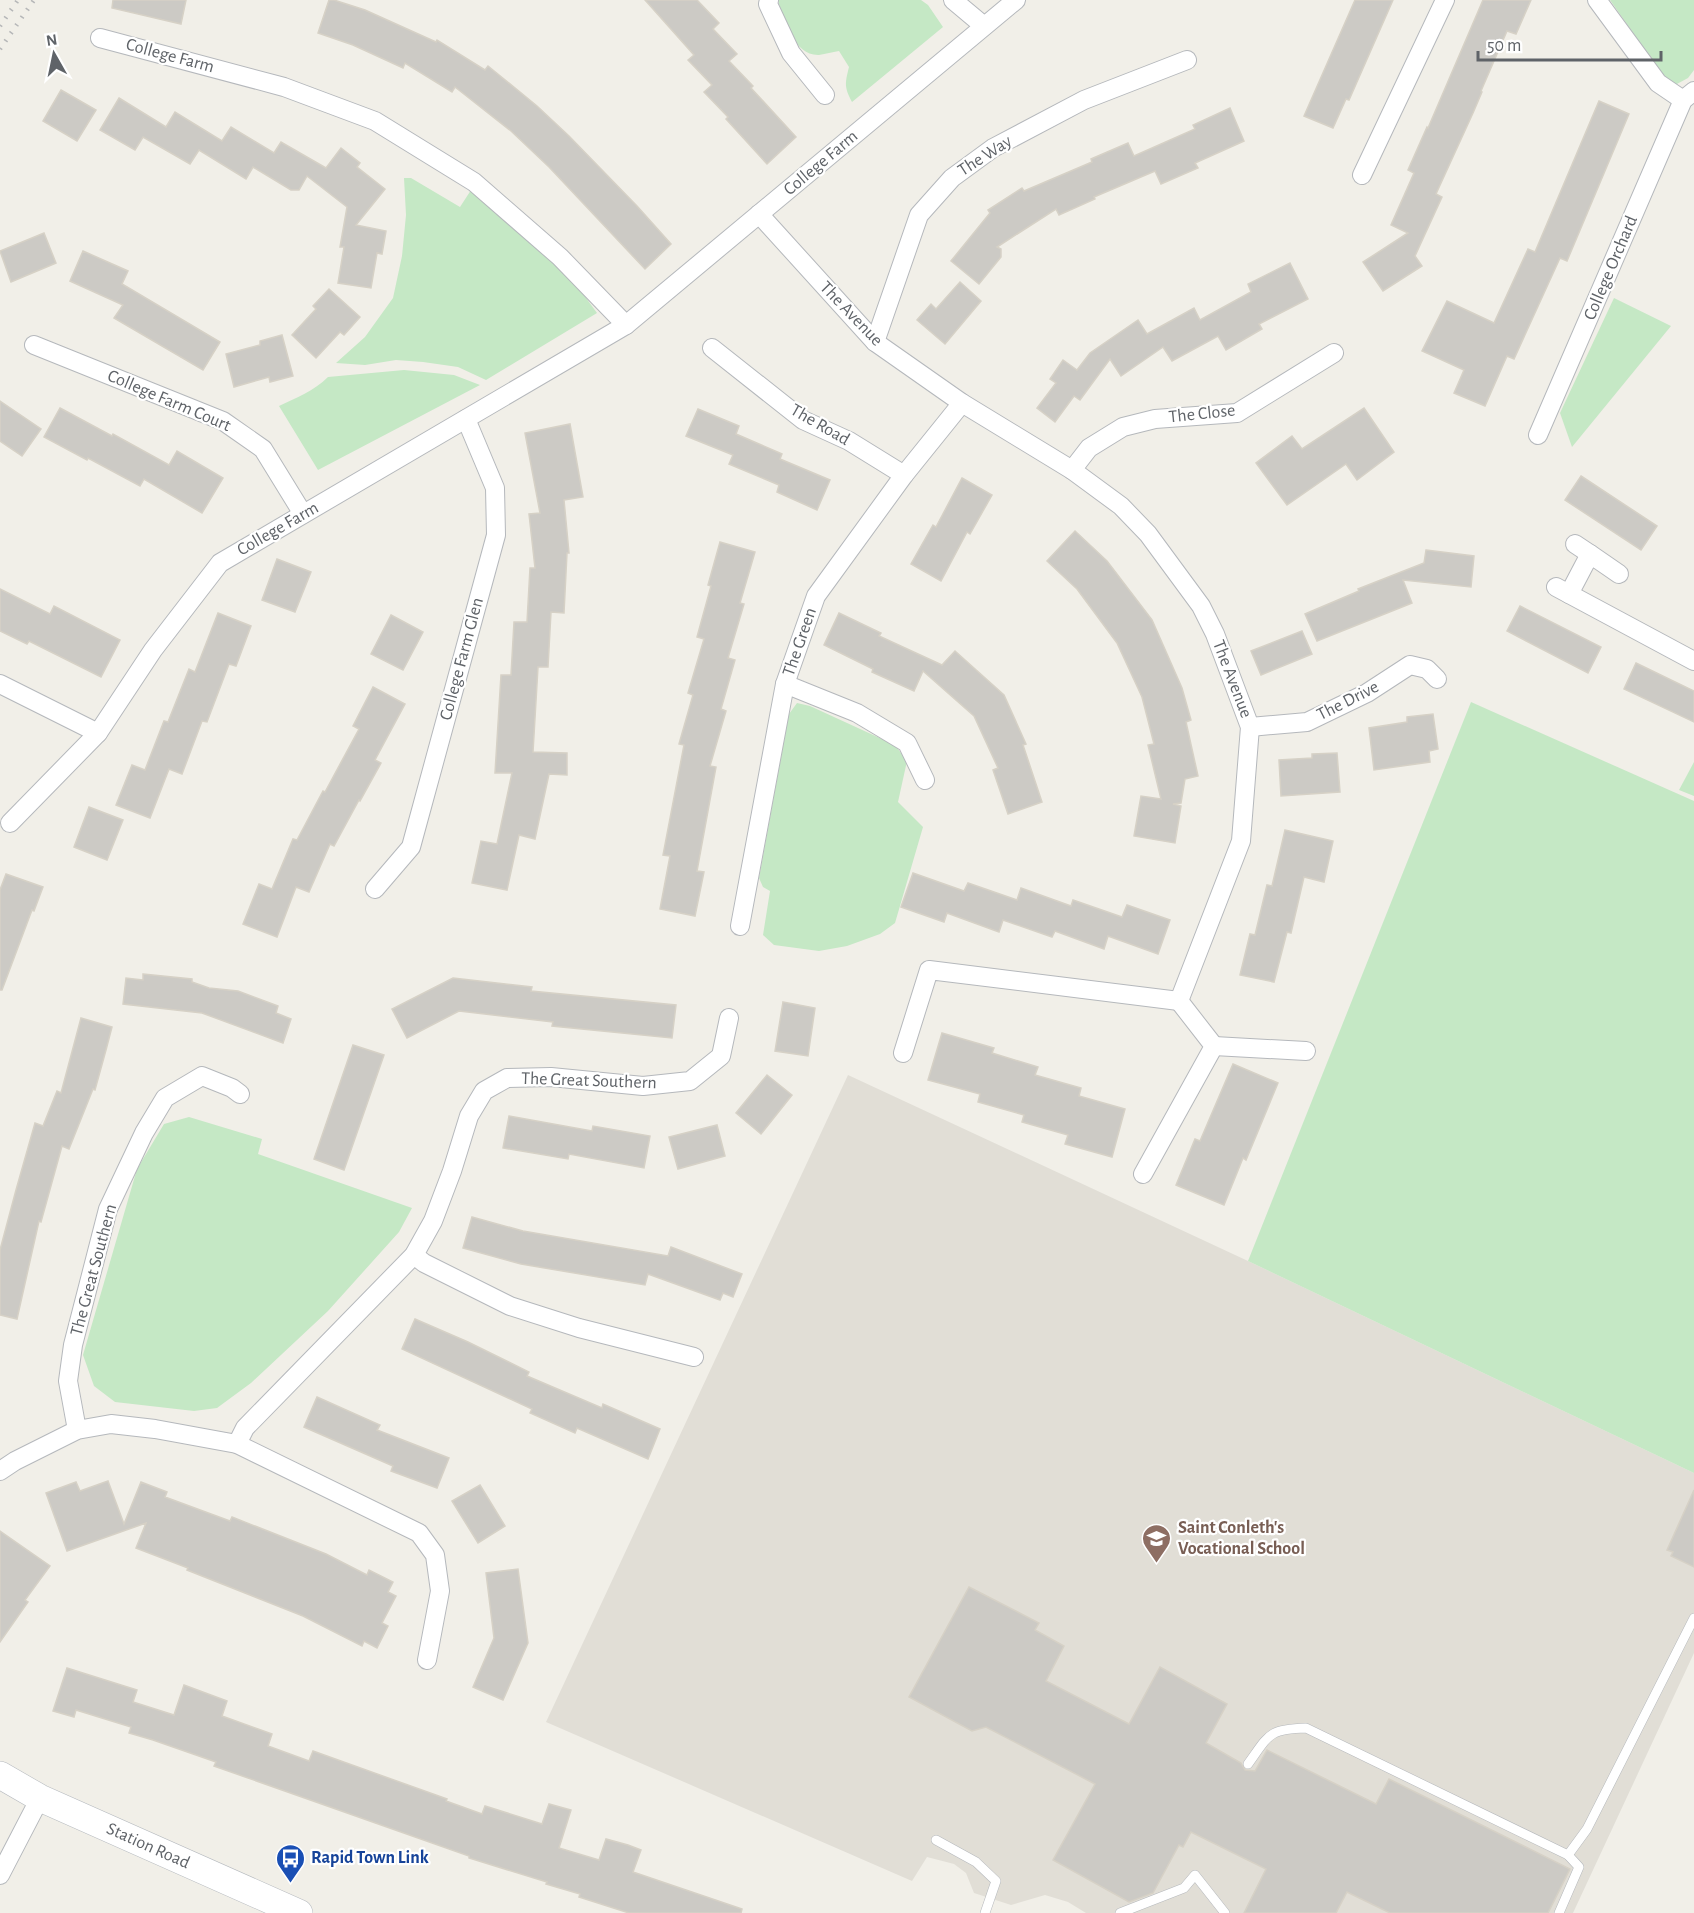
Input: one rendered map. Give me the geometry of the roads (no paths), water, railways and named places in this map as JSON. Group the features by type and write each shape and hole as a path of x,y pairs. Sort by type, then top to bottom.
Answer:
{"main road":[{"name":"Station Road","path":"0,1775 40,1798 299,1913"}],"street":[{"path":"769,0 768,4 791,53 825,95"},
{"path":"953,0 984,26"},
{"name":"College Farm","path":"10,823 98,733 153,650 220,563 626,325 1016,0"},
{"path":"1362,175 1445,0"},
{"name":"College Orchard","path":"1539,435 1689,96 1658,83 1597,0"},
{"name":"College Farm","path":"100,38 284,87 375,122 474,182 560,257 626,325"},
{"name":"The Way","path":"875,342 919,215 952,178 993,148 1084,100 1187,60"},
{"name":"The Avenue","path":"759,214 875,342 962,403 1072,470 1121,506 1148,534 1201,606 1215,634 1251,726 1241,840 1179,1001"},
{"name":"College Farm Court","path":"34,345 223,421 263,449 303,514"},
{"name":"The Road","path":"712,348 803,420 849,441 904,475"},
{"name":"The Close","path":"1072,470 1089,447 1123,427 1155,418 1237,413 1334,353"},
{"name":"The Green","path":"740,926 785,684 816,596 904,475 962,403"},
{"name":"College Farm Glen","path":"375,889 411,847 496,535 495,488 466,419"},
{"path":"1619,574 1582,549 1562,590 1694,661"},
{"name":"The Drive","path":"1251,726 1307,722 1367,693 1410,665 1427,669 1437,679"},
{"path":"0,684 98,733"},
{"path":"785,684 857,712 907,743 925,780"},
{"path":"903,1053 929,970 1179,1001 1214,1046 1306,1051"},
{"name":"The Great Southern","path":"237,1444 245,1428 414,1255 433,1221 469,1116 484,1090 507,1078 551,1077 643,1086 690,1082 721,1056 729,1018"},
{"path":"1143,1174 1214,1046"},
{"name":"The Great Southern","path":"76,1430 68,1382 73,1345 108,1209 144,1133 165,1098 202,1076 232,1088 240,1094"},
{"path":"414,1255 424,1263 510,1306 579,1328 694,1357"},
{"path":"0,1471 76,1430 111,1424 155,1429 237,1444 419,1533 435,1555 440,1591 427,1660"},
{"path":"0,1875 40,1798"}],"lane":[{"path":"1569,1855 1587,1829 1694,1618"},
{"path":"1248,1764 1267,1737 1283,1729 1306,1728 1569,1855 1579,1867 1559,1913"},
{"path":"936,1840 976,1862 996,1881 985,1913"},
{"path":"1120,1913 1184,1888 1195,1875 1225,1913"}],"railway":[{"path":"0,26 18,0"},
{"path":"0,49 34,0"}],"place":[{"name":"Saint Conleth's Vocational School","path":"1157,1564"},
{"name":"Rapid Town Link","path":"290,1884"}]}
